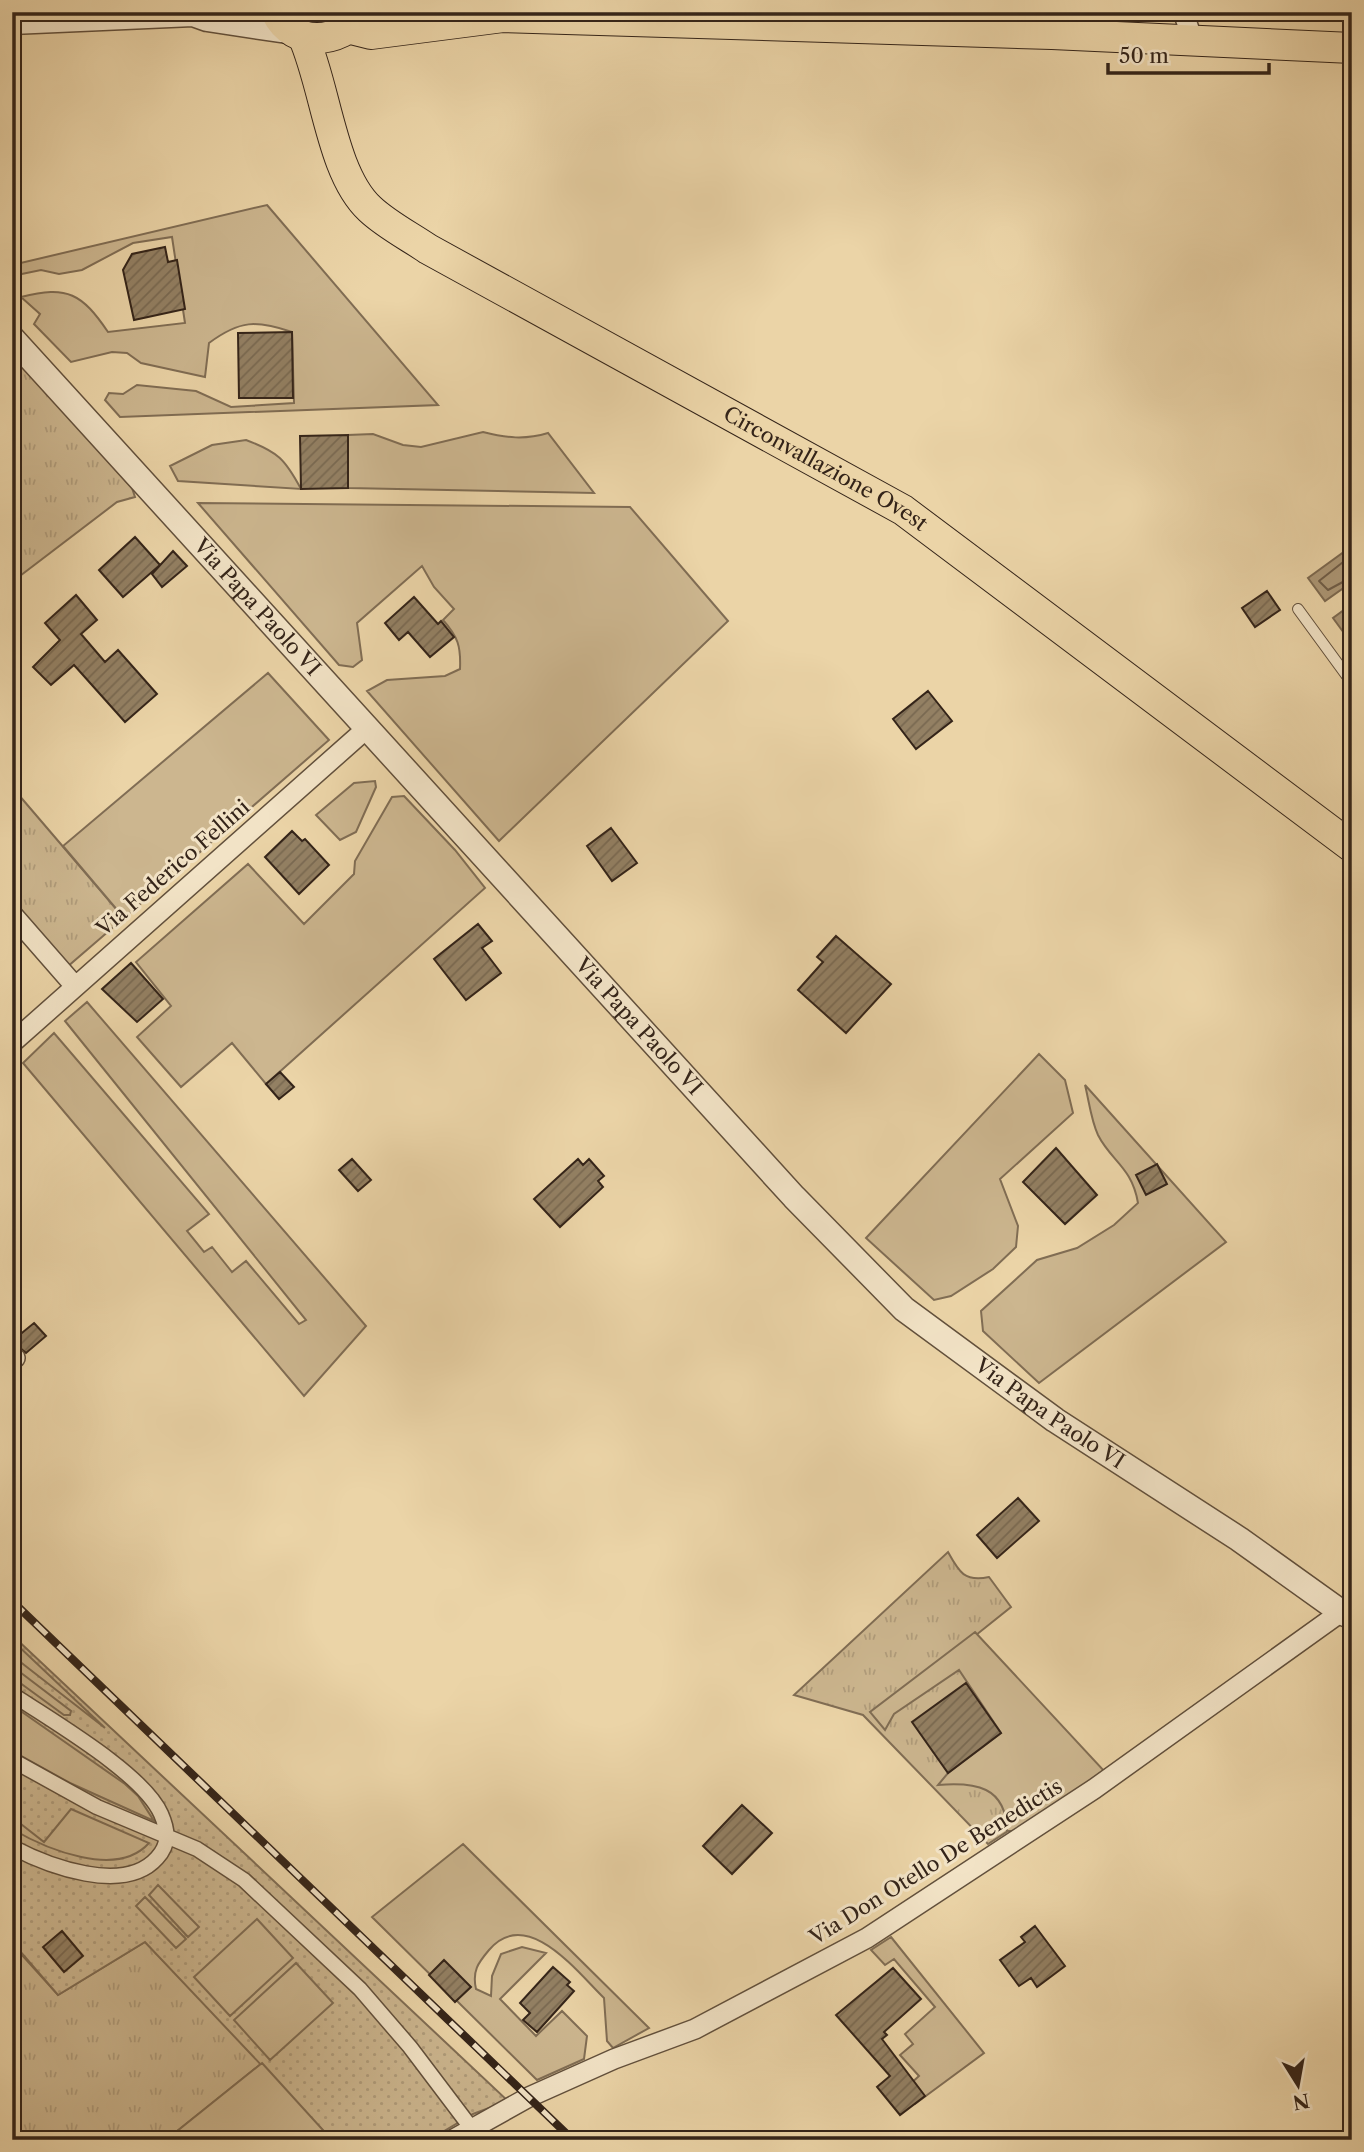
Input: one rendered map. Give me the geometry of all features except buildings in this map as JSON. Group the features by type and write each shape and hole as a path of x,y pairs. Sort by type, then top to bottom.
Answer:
{"main road":[{"path":"291,27 319,39 350,26 371,34 494,15 1188,26 1352,48"},
{"path":"324,94 328,58 350,26"},
{"path":"291,27 324,94"},
{"name":"Circonvallazione Ovest","path":"324,94 343,170 369,209 428,249 903,509 1352,847"}],"street":[{"path":"12,22 195,13 291,27"},
{"name":"Via Papa Paolo VI","path":"12,338 365,730 810,1214 904,1309 1055,1420 1239,1539 1346,1615"},
{"name":"Via Federico Fellini","path":"12,1043 74,985 365,730"},
{"path":"12,914 74,985"},
{"name":"Via Don Otello De Benedictis","path":"452,2140 529,2097 614,2059 695,2029 867,1938 1094,1789 1346,1615"},
{"path":"12,1694 91,1748 142,1788 160,1812 167,1836 165,1848 146,1867 117,1875 82,1873 12,1847"},
{"path":"12,1760 97,1807 221,1862 312,1942 388,2021 472,2129"}],"lane":[{"path":"1297,609 1352,683"}],"green space":[{"path":"267,205 438,405 120,417 105,400 109,393 123,394 137,385 196,391 231,407 294,403 292,332 268,325 249,324 220,335 209,343 205,377 141,363 127,353 112,352 71,362 34,324 40,314 21,297 51,292 72,296 90,309 108,332 185,323 172,237 133,243 82,270 59,274 41,270 12,276 12,265"},
{"path":"12,353 132,488 135,497 117,502 12,582"},
{"path":"483,432 516,437 548,433 594,493 348,488 348,435 373,434 403,445 421,447"},
{"path":"246,440 266,448 280,458 301,489 178,481 170,466 212,445"},
{"path":"198,503 630,507 728,621 499,841 367,691 387,680 445,676 460,669 458,642 443,620 454,609 434,587 422,566 357,623 362,660 353,667 339,665"},
{"path":"268,673 329,740 124,918 63,846"},
{"path":"375,781 376,787 356,832 340,840 316,815 354,783"},
{"path":"12,787 124,918 67,967 12,903"},
{"path":"404,796 455,850 485,888 266,1084 232,1043 181,1087 137,1037 171,1006 136,962 248,864 304,924 354,874 355,861 392,797"},
{"path":"87,1002 366,1326 304,1396 23,1063 54,1033 209,1214 187,1231 204,1252 212,1247 232,1272 246,1261 299,1324 306,1320 65,1021"},
{"path":"1039,1054 1065,1080 1073,1113 1000,1179 1018,1226 1016,1247 993,1269 951,1296 934,1300 866,1238"},
{"path":"1085,1085 1226,1242 1039,1383 983,1331 981,1311 1037,1260 1077,1248 1114,1225 1138,1203 1131,1181 1098,1135"},
{"path":"948,1552 963,1574 974,1578 989,1577 1011,1607 971,1639 1097,1773 988,1844 863,1715 794,1695"},
{"path":"975,1632 1106,1773 1017,1831 1007,1831 1001,1804 986,1790 976,1786 938,1785 948,1773 1001,1733 959,1670 894,1714 885,1730 870,1712"},
{"path":"12,1635 508,2101 473,2114 429,2140 332,2140 145,1942 58,1995 12,1942"},
{"path":"13,1641 105,1728 14,1657"},
{"path":"12,1666 71,1711 70,1715 64,1715 12,1677"},
{"path":"12,1705 125,1784 138,1796 154,1821 70,1783 12,1751"},
{"path":"71,1809 149,1843 135,1854 119,1859 101,1860 62,1852 12,1829 12,1817 44,1842"},
{"path":"463,1844 649,2028 613,2048 607,2041 604,1998 551,1948 535,1939 519,1935 504,1938 489,1950 479,1963 475,1972 476,1989 491,1996 492,1976 501,1954 522,1947 546,1953 500,1999 536,2036 562,2011 587,2036 584,2059 537,2080 372,1917"},
{"path":"158,1885 199,1927 188,1937 149,1895"},
{"path":"145,1897 186,1939 176,1948 136,1906"},
{"path":"257,1919 293,1958 230,2016 194,1977"},
{"path":"891,1937 984,2053 915,2104 908,2096 908,2086 919,2076 900,2055 913,2044 905,2034 935,2007 894,1959 885,1965 871,1950"},
{"path":"145,1942 262,2063 166,2140 12,2140 12,1944 58,1995"},
{"path":"296,1963 333,2003 270,2060 234,2020"},
{"path":"262,2063 332,2140 166,2140"}],"water":[{"path":"1352,546 1352,582 1325,601 1308,578"},
{"path":"1352,604 1352,644 1333,618"}],"railway":[{"path":"12,1601 573,2140"}]}
